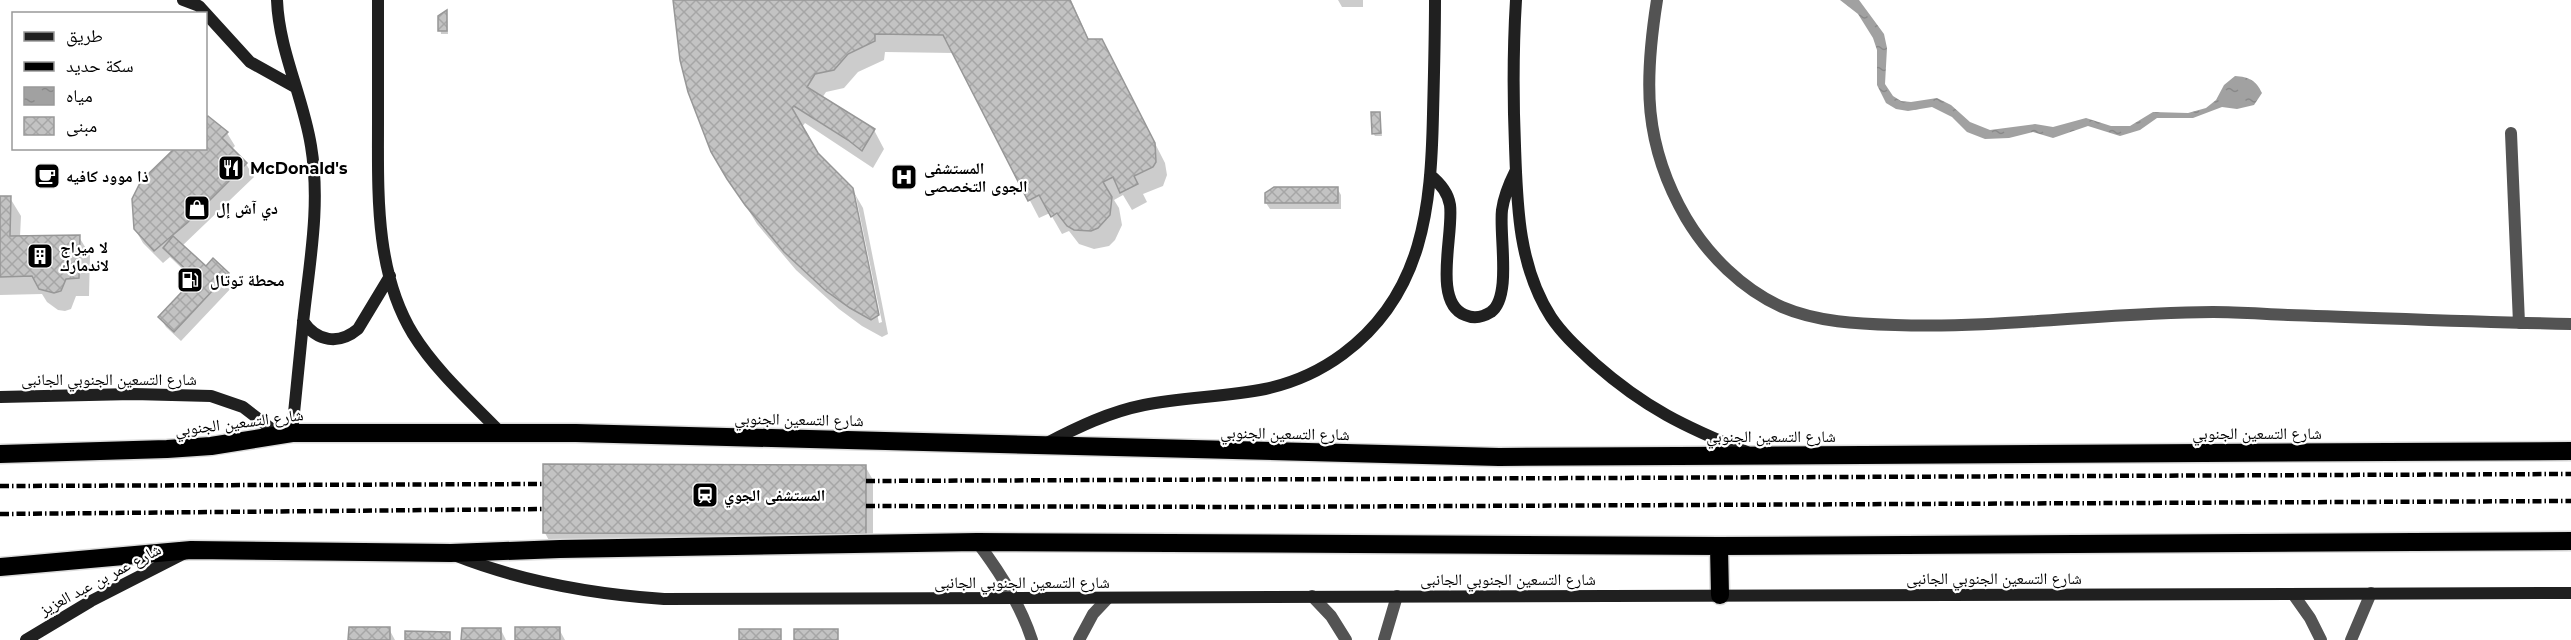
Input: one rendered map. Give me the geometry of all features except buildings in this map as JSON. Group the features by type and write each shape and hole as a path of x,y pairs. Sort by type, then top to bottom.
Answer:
{"highway":[{"name":"شارع التسعين الجنوبي","path":"0,454 211,446 285,433 501,433 1451,457 2571,451"},
{"path":"0,567 191,550 450,554 551,549 977,542 1719,546 2571,541"},
{"path":"1719,546 1720,595"}],"street":[{"path":"183,0 201,3 250,62 295,87"},
{"path":"277,0 283,45 311,146 314,182 312,252 285,433"},
{"path":"378,0 378,185 381,231 390,276 399,305 412,333 429,358 501,433"},
{"path":"1043,445 1106,415 1144,405 1247,393 1278,386 1307,375 1334,360 1373,328 1403,286 1422,238 1430,175 1436,0"},
{"path":"1515,0 1512,70 1515,171 1524,254 1534,286 1551,317 1573,344 1627,390 1656,411 1687,428 1754,455"},
{"path":"1657,0 1650,44 1649,100 1655,148 1669,189 1698,238 1737,279 1781,307 1812,316 1855,324 1924,327 2213,312 2571,324"},
{"path":"2511,133 2519,323"},
{"path":"1430,175 1442,186 1449,202 1448,296 1455,310 1469,317 1478,317 1493,310 1502,296 1502,208 1515,171"},
{"path":"303,321 308,329 324,339 342,339 351,335 358,329 390,276"},
{"name":"شارع التسعين الجنوبي الجانبى","path":"0,397 133,394 211,396 243,407 285,433"},
{"path":"977,542 1015,598 1032,640"},
{"name":"شارع عمر بن عبد العزيز","path":"26,640 91,601 191,550"},
{"name":"شارع التسعين الجنوبي الجانبى","path":"450,554 487,568 530,580 618,596 664,599 2571,593"},
{"path":"2293,594 2310,618 2321,640"},
{"path":"2352,640 2371,594"},
{"path":"1312,596 1331,616 1346,640"},
{"path":"1384,640 1397,596"},
{"path":"1078,640 1093,614 1108,598"}],"water":[{"path":"1840,0 1859,0 1884,34 1887,48 1885,84 1893,96 1901,101 1911,102 1937,98 1951,105 1970,122 1990,130 2035,124 2053,127 2086,118 2111,126 2130,126 2153,112 2188,113 2206,108 2216,100 2224,85 2235,76 2252,80 2262,93 2254,105 2237,109 2222,107 2193,118 2157,118 2140,130 2120,136 2088,126 2053,138 2033,132 2009,138 1985,139 1967,132 1952,117 1932,107 1908,111 1896,109 1886,103 1877,85 1877,50 1873,38 1858,14"}],"railway":[{"path":"866,481 2571,474"},
{"path":"0,486 543,484"},
{"path":"866,506 1244,507 2571,501"},
{"path":"0,514 543,509"}],"place":[{"name":"McDonald's","path":"231,168"},
{"name":"ذا موود كافيه","path":"47,176"},
{"name":"المستشفى الجوى التخصصى","path":"904,177"},
{"name":"دي آش إل","path":"197,208"},
{"name":"لا ميراج لاندمارك","path":"40,256"},
{"name":"محطة توتال","path":"190,280"},
{"name":"المستشفى الجوي","path":"705,495"}]}
